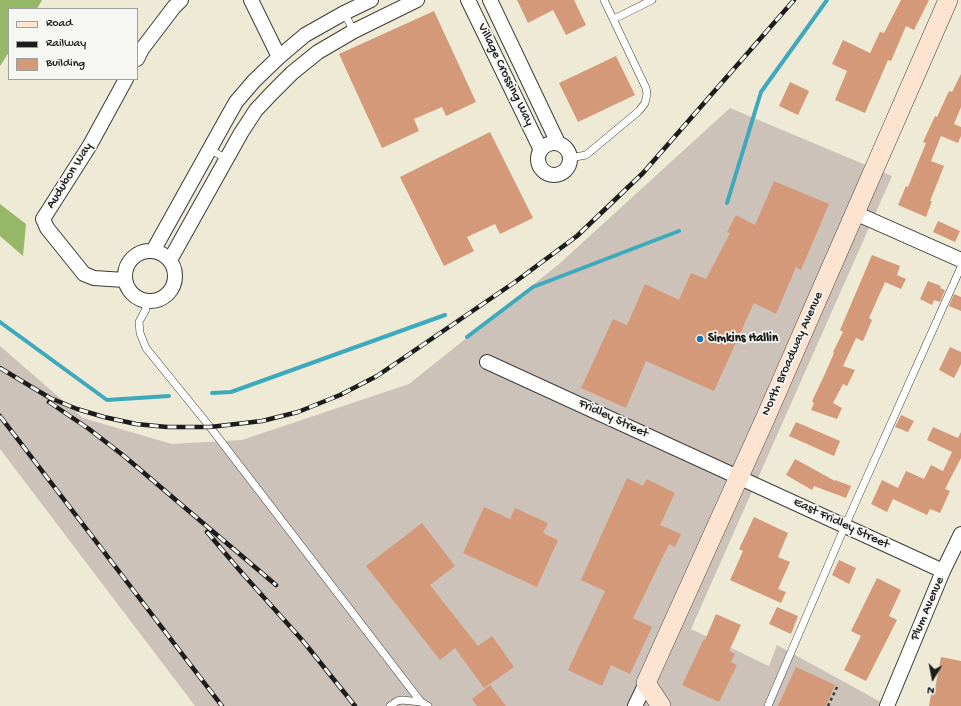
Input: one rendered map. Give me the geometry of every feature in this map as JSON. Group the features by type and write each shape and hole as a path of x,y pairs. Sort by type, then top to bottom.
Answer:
{"street":[{"path":"138,56 174,7 181,0"},
{"path":"251,0 279,57"},
{"path":"153,251 236,102 254,81 305,35 370,0"},
{"path":"170,260 241,133 256,110 272,93 292,73 318,52 417,0"},
{"name":"Village Crossing Way","path":"468,0 541,150 538,161 540,166 548,174 553,175 564,172 568,168 570,158 567,149 558,143 490,0"},
{"name":"North Broadway Avenue","path":"635,706 670,631 856,213 948,0"},
{"name":"Audubon Way","path":"125,80 90,145 43,219 47,228 84,274 94,278 125,280"},
{"path":"541,150 548,144 558,143"},
{"path":"856,213 961,260"},
{"path":"145,251 153,251 159,252 170,260 174,268 175,276 173,285 169,292 162,298 146,300 138,298 127,287 125,272 127,265 132,258 145,251"},
{"name":"Fridley Street","path":"487,362 738,477"},
{"name":"East Fridley Street","path":"738,477 943,571"},
{"name":"Plum Avenue","path":"887,706 943,571 961,534"},
{"path":"646,683 661,706"}],"lane":[{"path":"570,158 586,155 639,111 645,103 647,94 646,88 604,0"},
{"path":"614,19 652,0"},
{"path":"344,13 354,32"},
{"path":"209,149 227,159"},
{"path":"768,706 845,526 961,267"},
{"path":"146,300 146,309 139,322 140,334 146,348 220,440 425,704"},
{"path":"390,706 397,701 402,700 425,704"}],"path":[{"path":"828,706 838,685"}],"shaded area":[{"path":"730,108 892,176 691,629 769,666 777,645 888,706 195,706 0,449 0,346 83,418 172,444 242,440 409,384 559,264"}],"green space":[{"path":"0,0 42,0 38,8 8,8 8,54 0,66"},
{"path":"0,204 26,224 23,256 0,236"}],"building":[{"path":"517,0 574,0 586,25 566,35 553,10 528,23"},
{"path":"901,0 929,0 914,30 906,26 891,61 888,60 865,113 835,100 847,71 832,64 843,40 870,53 880,32 884,33"},
{"path":"434,11 476,102 446,116 442,107 414,119 419,131 382,148 339,54"},
{"path":"616,56 635,95 578,122 559,83"},
{"path":"961,74 961,107 954,124 961,127 961,136 958,143 941,136 931,161 944,166 930,201 932,201 926,217 898,205 906,186 908,187 926,143 923,142 935,116 937,117 949,91 952,92"},
{"path":"790,82 809,91 798,115 779,106"},
{"path":"490,132 533,218 500,234 495,224 467,237 474,251 444,266 400,177"},
{"path":"774,181 829,204 801,270 796,267 776,314 754,303 714,391 646,361 626,408 581,388 613,319 627,325 645,284 679,300 691,273 706,279 730,233 727,232 736,215 755,225"},
{"path":"938,221 960,231 955,242 933,232"},
{"path":"872,255 900,266 897,275 906,279 901,289 885,282 869,318 872,320 863,341 856,338 843,366 855,370 847,386 843,384 833,403 842,408 837,419 811,410 814,403 812,401 843,332 840,330"},
{"path":"928,281 941,286 940,288 945,290 940,302 934,300 932,305 920,299"},
{"path":"954,294 961,297 961,311 949,306"},
{"path":"950,347 961,352 961,364 954,378 939,370"},
{"path":"901,415 914,421 908,432 895,427"},
{"path":"796,422 840,441 834,456 789,436"},
{"path":"933,427 958,438 961,432 961,458 945,489 950,491 940,513 930,509 927,515 893,499 887,512 871,504 882,480 898,488 906,471 924,479 931,465 943,471 952,452 927,440"},
{"path":"795,459 835,481 851,486 846,498 814,486 812,490 786,475"},
{"path":"627,478 643,486 647,479 675,493 660,525 681,534 675,547 669,544 633,618 652,627 630,674 611,665 602,686 568,670 605,591 581,580"},
{"path":"484,507 510,519 515,508 548,523 543,533 558,540 537,587 463,553"},
{"path":"754,517 788,533 778,557 790,562 778,589 786,592 781,603 730,580 743,551 739,549"},
{"path":"422,523 455,566 430,585 478,646 492,636 514,667 484,688 455,648 440,660 366,566"},
{"path":"839,560 856,568 849,584 832,575"},
{"path":"877,578 901,590 889,616 897,620 866,681 844,670 861,636 851,631"},
{"path":"777,607 798,616 791,634 769,624"},
{"path":"716,614 741,625 729,651 735,654 731,662 737,665 719,702 682,685 704,639 705,640"},
{"path":"941,657 961,661 961,706 929,706 932,689 935,689"},
{"path":"796,667 835,685 826,706 778,706"},
{"path":"490,685 506,706 477,706 472,699"}],"waterway":[{"path":"727,203 761,92 827,0"},
{"path":"467,337 533,287 679,231"},
{"path":"212,393 231,392 445,315"},
{"path":"0,322 107,400 169,396"}],"railway":[{"path":"0,368 50,398 77,409 136,424 167,427 210,427 262,421 298,412 340,395 377,376 515,282 577,236 643,173 794,0"},
{"path":"49,402 89,429 124,456 276,585"},
{"path":"0,416 222,706"},
{"path":"207,532 303,641 355,706"}],"place":[{"name":"Simkins Hallin","path":"700,339"}]}
